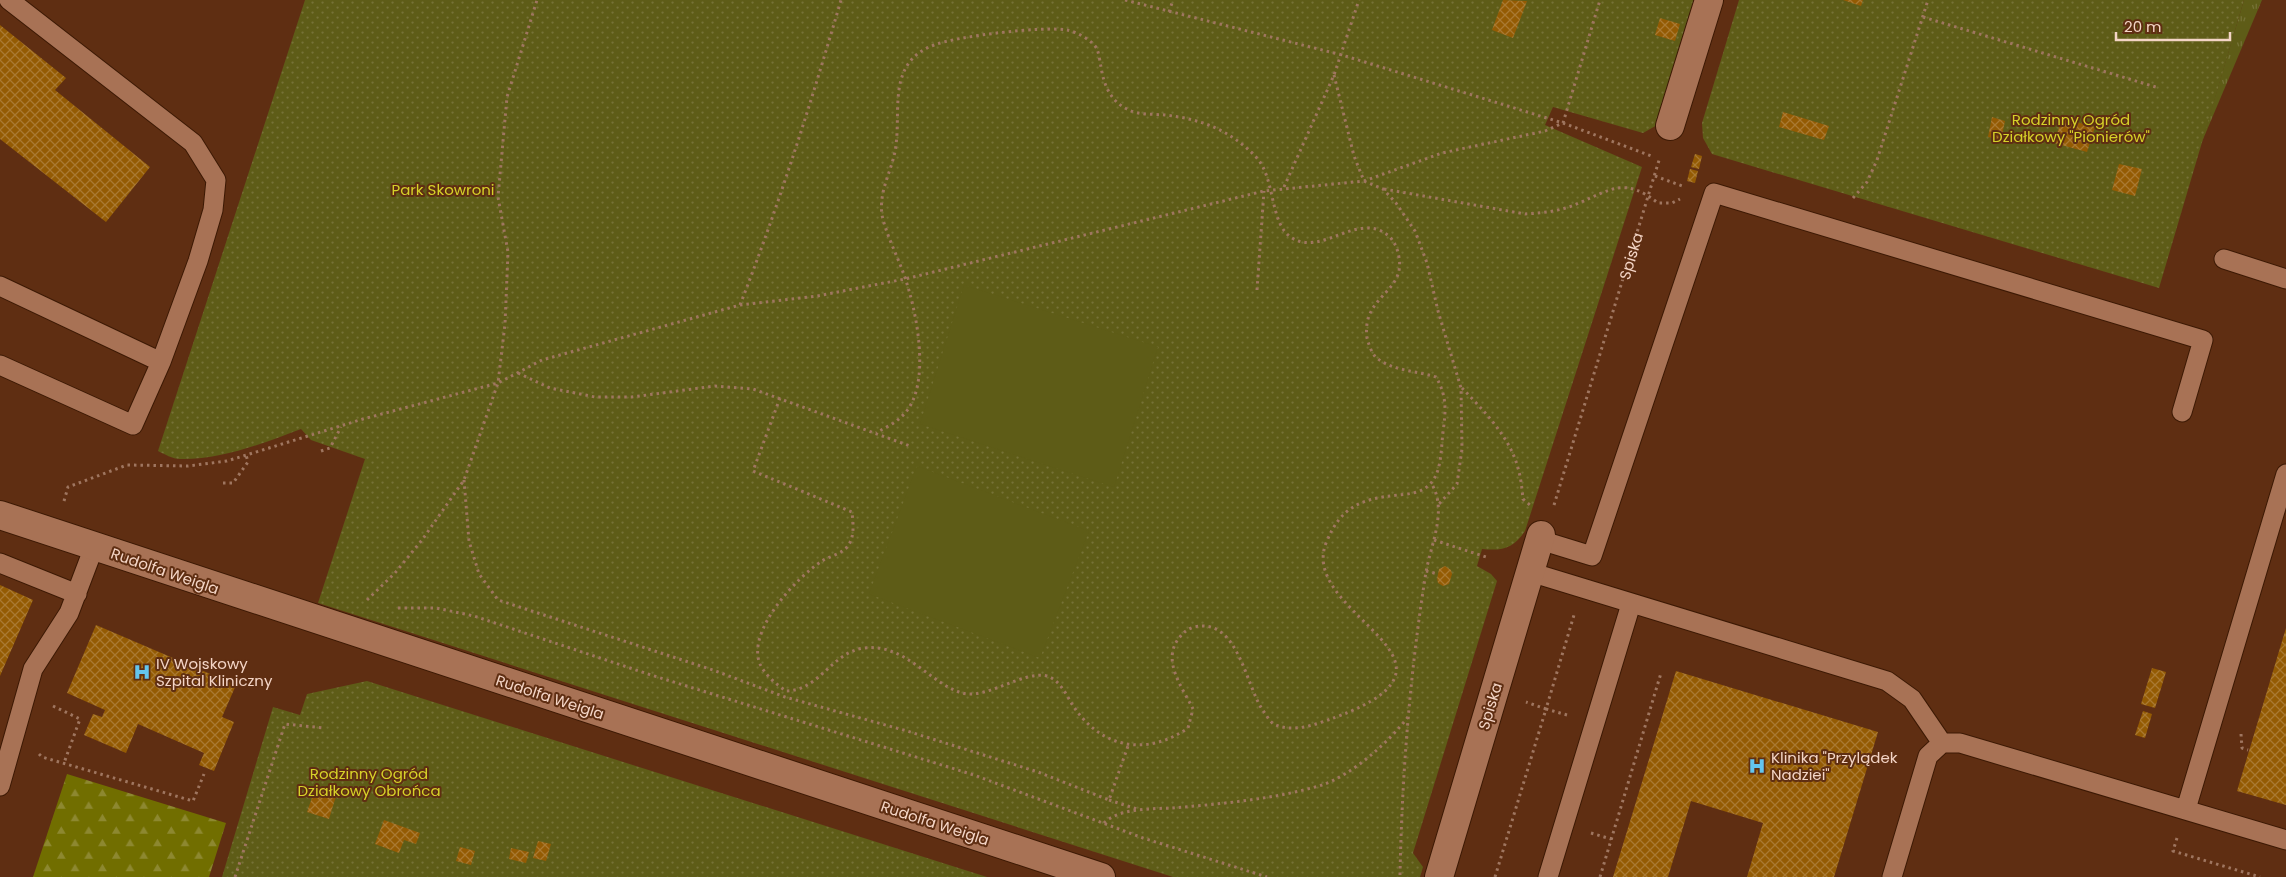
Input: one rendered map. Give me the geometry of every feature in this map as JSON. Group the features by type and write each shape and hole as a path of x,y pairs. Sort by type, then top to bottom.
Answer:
{"street":[{"path":"1670,126 1709,0"},
{"name":"Rudolfa Weigla","path":"0,515 1101,877"},
{"name":"Spiska","path":"1439,877 1544,529"}],"lane":[{"path":"0,365 133,425 161,362 198,261 213,210 216,180 193,143 9,0"},
{"path":"1544,529 1592,556 1714,193 2203,340 2182,412"},
{"path":"2224,259 2286,279"},
{"path":"0,286 161,362"},
{"path":"2186,809 2286,474"},
{"path":"0,786 33,669 69,613 94,546"},
{"path":"0,563 77,594"},
{"path":"1530,572 1888,681 1912,698 1942,743"},
{"path":"1548,877 1632,604"},
{"path":"1892,877 1928,756 1942,743 1960,743 2286,840"}],"path":[{"path":"365,601 395,573 422,540 464,480 498,383 505,324 508,252 498,197 507,97 537,0"},
{"path":"740,306 764,243 804,122 841,0"},
{"path":"1125,0 1342,55 1563,123 1660,158"},
{"path":"1169,12 1173,0"},
{"path":"1283,188 1334,75 1359,0"},
{"path":"56,501 64,504 68,487 127,465 188,466 227,461 363,419 498,383 542,360 740,306 817,296 905,279 1264,191 1364,181 1442,154 1545,131 1563,123 1600,0"},
{"path":"1853,198 1867,182 1877,160 1928,0"},
{"path":"1923,16 2158,88"},
{"path":"780,398 753,471 852,512 854,532 848,546 822,562 789,589 764,626 758,648 760,664 776,684 786,691 807,687 846,654 863,648 884,649 909,660 963,694 988,691 1032,676 1046,676 1058,682 1077,711 1094,728 1128,746 1149,745 1172,739 1188,728 1193,709 1174,672 1172,658 1176,642 1186,630 1195,627 1211,628 1225,635 1236,649 1255,700 1272,723 1294,729 1318,723 1368,704 1387,691 1394,681 1396,663 1391,650 1354,611 1329,579 1324,565 1326,545 1346,510 1384,497 1411,494 1431,483 1440,464 1445,391 1436,377 1391,367 1375,357 1368,341 1367,325 1370,312 1399,277 1402,267 1397,246 1389,236 1369,228 1356,228 1315,242 1303,243 1290,237 1280,222 1267,172 1259,160 1239,140 1202,121 1134,112 1116,104 1104,82 1097,49 1083,36 1068,30 1042,29 937,44 920,51 904,69 897,92 895,154 882,194 882,215 905,279 920,345 920,376 913,400 903,416 876,433"},
{"path":"1334,75 1354,156 1364,181 1384,189 1525,214 1548,212 1578,204 1606,189 1628,187 1649,196 1658,203 1672,203 1681,199"},
{"name":"Spiska","path":"1544,529 1670,126"},
{"path":"1654,176 1687,188"},
{"path":"1384,189 1415,231 1427,263 1438,310 1461,388 1462,449 1457,484 1439,504"},
{"path":"1257,290 1264,191"},
{"path":"518,373 550,388 594,397 632,397 714,386 753,389 910,446"},
{"path":"1461,388 1482,408 1505,440 1518,466 1523,499 1532,507"},
{"path":"321,451 330,448 341,427"},
{"path":"222,483 233,483 248,462 246,455"},
{"path":"464,480 469,542 479,574 498,600 713,670 785,697 907,731 1038,772 1109,800 1141,810"},
{"path":"1400,875 1401,806 1409,716 1426,571 1434,540 1439,504 1437,492 1431,483"},
{"path":"1434,540 1486,557"},
{"path":"1426,571 1438,574"},
{"path":"1495,877 1582,588"},
{"path":"390,608 436,608 474,616 651,675 974,775 1104,824 1267,877"},
{"path":"1600,877 1661,673"},
{"path":"785,697 786,691"},
{"path":"50,714 56,698"},
{"path":"1518,699 1595,724"},
{"path":"53,707 80,719 64,763"},
{"path":"1104,824 1110,816 1141,810 1239,802 1323,784 1350,770 1393,736 1409,716"},
{"path":"235,877 285,724 324,728"},
{"path":"37,745 38,753 42,757 193,801 204,774"},
{"path":"1109,800 1128,746"},
{"path":"2186,809 2173,851 2260,877"}],"green space":[{"name":"Park Skowroni","path":"305,0 1695,0 1659,124 1643,133 1553,107 1545,125 1642,167 1525,531 1516,542 1506,548 1495,550 1482,549 1477,566 1491,574 1497,581 1413,853 1423,867 1420,877 1173,877 318,603 365,459 311,440 301,429 242,450 211,457 177,459 158,451"},
{"name":"Rodzinny Ogród Działkowy \"Pionierów\"","path":"1739,0 2244,0 2159,288 1712,154 1703,138 1702,123"},
{"path":"2244,0 2262,0 2201,144"},
{"path":"964,285 1158,347 1114,487 920,424"},
{"path":"917,466 1089,531 1040,658 869,594"},
{"name":"Rodzinny Ogród Działkowy Obrońca","path":"367,681 987,877 222,877 273,707 300,715 307,694"},
{"path":"67,774 226,823 209,877 33,877"}],"building":[{"path":"1503,0 1527,1 1513,38 1492,30"},
{"path":"1843,0 1863,0 1861,6"},
{"path":"1660,18 1680,24 1675,41 1655,35"},
{"path":"0,25 66,78 55,90 150,167 106,222 0,139"},
{"path":"1783,112 1829,126 1824,140 1779,127"},
{"path":"1992,117 2005,121 2001,140 1988,137"},
{"path":"2062,118 2095,127 2087,152 2054,143"},
{"path":"1695,154 1702,156 1699,169 1691,167"},
{"path":"2119,164 2142,169 2135,196 2112,190"},
{"path":"1690,169 1698,171 1695,183 1687,181"},
{"path":"1445,566 1451,570 1452,574 1449,584 1443,586 1438,583 1437,579 1439,569"},
{"path":"0,585 33,600 0,676"},
{"path":"96,625 236,685 222,717 234,722 214,771 199,765 204,753 138,724 126,753 84,735 93,714 102,717 105,710 67,693"},
{"path":"2286,628 2286,805 2237,791"},
{"path":"2152,668 2166,672 2155,708 2141,704"},
{"name":"Klinika \"Przylądek Nadziei\"","path":"1676,671 1878,732 1834,877 1747,877 1763,823 1691,801 1668,877 1613,877"},
{"path":"2143,711 2152,714 2145,738 2135,735"},
{"path":"315,789 336,796 329,819 307,812"},
{"path":"384,820 420,833 416,844 404,840 399,853 375,844"},
{"path":"538,841 551,844 546,861 533,858"},
{"path":"460,847 475,851 471,865 456,861"},
{"path":"511,848 529,852 526,863 509,859"}],"place":[{"name":"IV Wojskowy Szpital Kliniczny","path":"142,672"},
{"name":"Klinika \"Przylądek Nadziei\"","path":"1757,766"}]}
